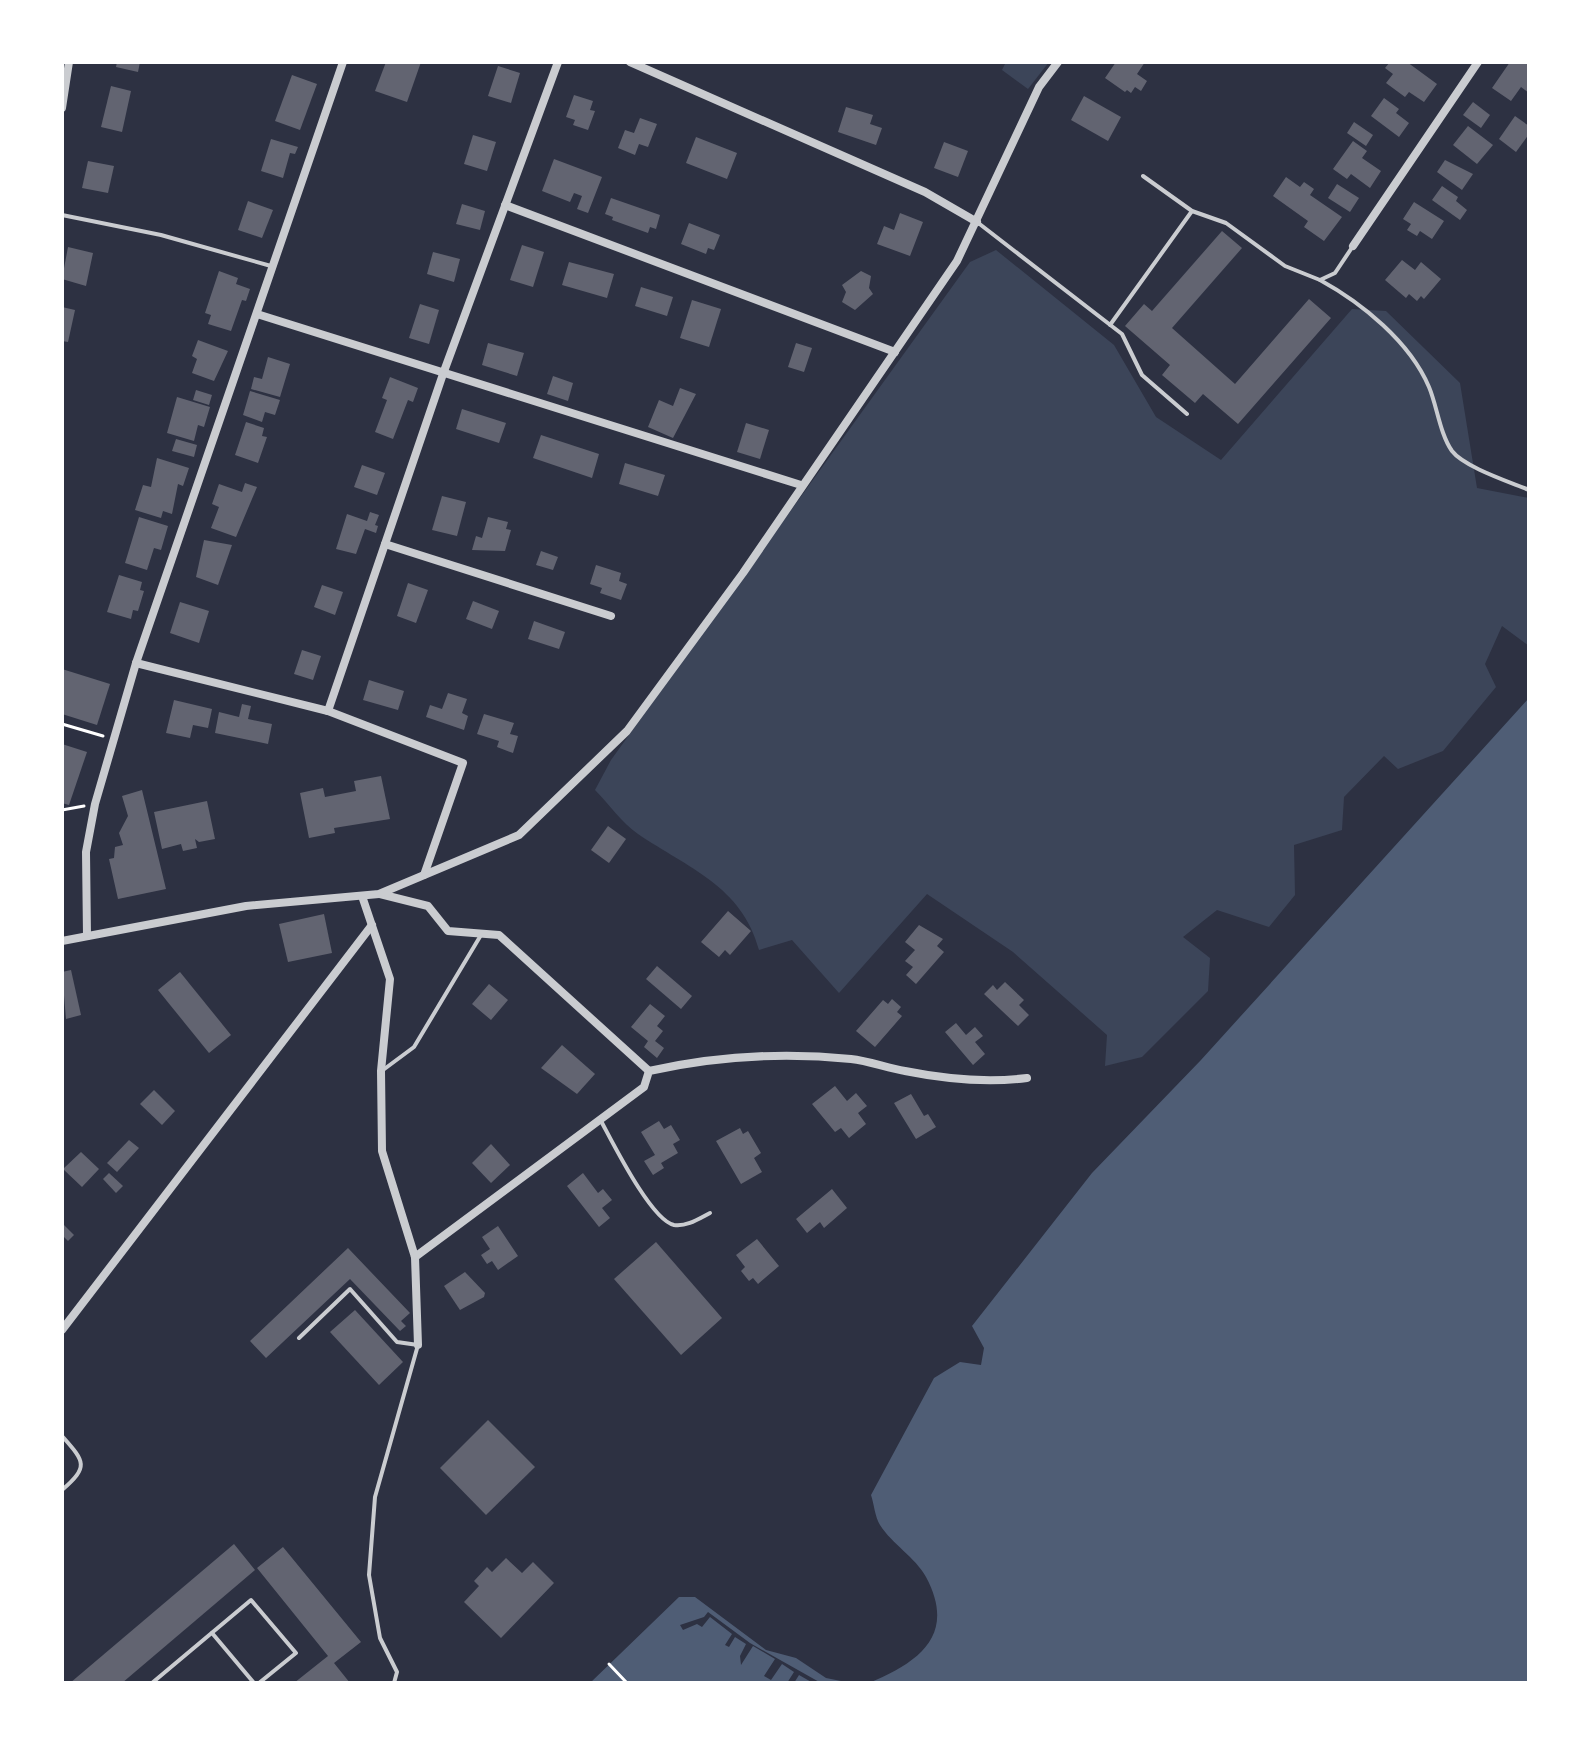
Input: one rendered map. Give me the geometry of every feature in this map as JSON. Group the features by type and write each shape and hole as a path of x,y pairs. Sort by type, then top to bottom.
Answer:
{"street":[{"path":"62,108 69,62"},
{"path":"87,936 86,852 95,804 136,663 343,62"},
{"path":"328,711 443,374 558,62"},
{"path":"630,62 925,192 977,222"},
{"path":"62,941 246,906 379,894 519,835 627,731 743,573 957,261 1039,87 1058,62"},
{"path":"1353,246 1478,62"},
{"path":"505,205 895,352"},
{"path":"257,314 801,485"},
{"path":"385,544 611,616"},
{"path":"136,663 328,711 463,763 424,875"},
{"path":"379,894 428,906 448,931 499,935 649,1071"},
{"path":"362,896 390,979 381,1071 382,1151 415,1257 418,1345"},
{"path":"62,1330 372,925"},
{"path":"649,1071 708,1058 791,1056 853,1059 906,1072 990,1082 1027,1078"},
{"path":"415,1257 644,1087 649,1071"}],"lane":[{"path":"1143,176 1192,211 1226,223 1285,266 1342,292 1395,338 1427,383 1453,452 1483,471 1529,490"},
{"path":"1110,325 1192,211"},
{"path":"62,215 161,235 273,266"},
{"path":"977,222 1122,334 1142,375 1187,414"},
{"path":"1320,280 1335,273 1353,246"},
{"path":"381,1071 414,1047 481,935"},
{"path":"600,1119 623,1162 662,1219 675,1225 690,1223 710,1213"},
{"path":"299,1338 350,1289 397,1342 418,1345 375,1497 369,1575 380,1638 397,1672 394,1683"},
{"path":"62,1436 80,1457 82,1467 79,1475 62,1490"},
{"path":"152,1683 251,1600 296,1653 256,1683 212,1633"}],"path":[{"path":"70,716 64,724 114,740"},
{"path":"62,810 95,804"},
{"path":"609,1664 627,1683"}],"shaded area":[{"path":"1006,62 1049,62 1028,89 1002,70"},
{"path":"996,250 1114,345 1156,417 1221,460 1352,309 1386,311 1460,383 1477,488 1529,498 1529,646 1502,626 1485,664 1496,687 1443,751 1398,769 1384,756 1344,797 1342,830 1294,845 1295,895 1269,927 1217,910 1183,937 1210,958 1208,991 1142,1057 1105,1066 1107,1035 1013,952 927,894 839,993 792,940 759,950 751,928 726,894 694,869 632,830 595,790 611,760 970,262"},
{"path":"1529,698 1529,1683 869,1683 917,1656 935,1630 935,1597 926,1577 880,1525 871,1495 934,1378 960,1362 981,1365 984,1348 972,1326 1092,1173 1201,1060"},
{"path":"679,1597 695,1597 766,1650 796,1658 826,1678 851,1683 590,1683"}],"pier":[{"path":"708,1612 750,1643 821,1683 813,1683 799,1675 794,1683 787,1683 794,1672 782,1664 771,1680 764,1676 775,1659 753,1646 741,1665 740,1656 746,1644 735,1637 729,1647 725,1645 732,1634 710,1617 702,1627 697,1624 683,1630 680,1625 704,1617"}],"building":[{"path":"117,62 140,62 138,72 116,67"},
{"path":"386,62 421,62 407,102 375,91"},
{"path":"1116,62 1145,62 1137,74 1147,81 1141,91 1135,87 1131,93 1125,92 1105,78"},
{"path":"1390,62 1407,62 1437,84 1424,102 1409,92 1405,97 1386,83 1393,74 1385,68"},
{"path":"1510,62 1529,62 1529,93 1521,87 1511,101 1492,88"},
{"path":"498,66 520,73 511,103 488,96"},
{"path":"292,75 317,84 300,130 275,121"},
{"path":"111,86 131,91 122,132 101,127"},
{"path":"574,95 593,101 590,110 595,111 588,130 573,125 575,120 566,117"},
{"path":"1084,96 1121,117 1108,141 1071,120"},
{"path":"1384,98 1399,109 1396,113 1409,123 1399,137 1371,116"},
{"path":"1473,102 1490,115 1481,128 1463,115"},
{"path":"846,107 873,115 870,124 882,128 876,145 838,132"},
{"path":"1515,116 1529,126 1529,134 1516,152 1499,139"},
{"path":"640,118 657,124 648,147 639,144 635,155 618,148 625,130 634,133"},
{"path":"1354,122 1373,135 1366,146 1347,133"},
{"path":"1468,126 1493,145 1477,164 1453,145"},
{"path":"473,135 496,142 487,171 464,164"},
{"path":"696,137 737,153 727,179 686,163"},
{"path":"271,139 298,147 295,154 290,153 283,178 261,171"},
{"path":"1353,141 1367,151 1362,158 1381,171 1370,188 1351,174 1347,179 1333,169"},
{"path":"944,142 968,151 958,177 934,168"},
{"path":"554,159 602,177 588,213 577,209 582,196 574,193 570,202 542,191"},
{"path":"1445,160 1473,174 1462,190 1437,172"},
{"path":"88,161 114,166 108,193 82,188"},
{"path":"1286,177 1300,187 1304,182 1314,189 1310,195 1342,217 1324,241 1304,227 1308,221 1273,196"},
{"path":"1337,184 1359,198 1350,212 1328,198"},
{"path":"1442,186 1458,197 1456,201 1467,210 1460,220 1432,200"},
{"path":"611,198 660,215 656,229 650,227 648,233 612,220 613,217 605,214"},
{"path":"248,201 273,210 262,238 238,230"},
{"path":"1414,202 1444,221 1432,239 1420,231 1417,236 1407,230 1411,224 1403,219"},
{"path":"462,204 485,211 480,230 456,224"},
{"path":"900,213 923,222 910,256 877,244 884,226 894,230"},
{"path":"689,223 720,235 714,250 708,248 706,254 681,244"},
{"path":"1222,231 1242,248 1172,328 1235,384 1309,299 1331,318 1238,424 1203,394 1195,403 1162,375 1170,365 1125,326 1144,304 1152,311"},
{"path":"522,245 544,252 533,287 510,280"},
{"path":"68,247 93,253 86,286 62,279"},
{"path":"433,252 460,259 454,282 427,274"},
{"path":"1402,260 1415,270 1421,262 1441,279 1424,299 1421,296 1417,301 1409,294 1406,298 1385,280"},
{"path":"569,262 614,274 607,298 562,285"},
{"path":"219,271 238,278 236,284 250,289 246,301 242,300 231,331 208,324 211,315 205,313"},
{"path":"861,271 871,276 869,288 873,294 855,310 842,302 846,292 842,285"},
{"path":"641,287 673,297 667,316 635,306"},
{"path":"692,300 721,309 709,347 680,338"},
{"path":"420,304 439,310 429,344 409,338"},
{"path":"62,307 75,310 68,342 62,341"},
{"path":"198,340 228,351 214,381 192,373 197,359 192,356"},
{"path":"488,343 524,353 517,376 482,365"},
{"path":"796,343 812,348 804,372 788,367"},
{"path":"268,357 290,364 280,397 251,389 254,377 262,379"},
{"path":"553,376 573,383 568,401 547,394"},
{"path":"390,377 418,388 413,402 408,400 393,439 375,432 387,400 382,398"},
{"path":"680,388 696,394 673,438 648,427 659,400 673,406"},
{"path":"196,390 212,395 209,405 193,400"},
{"path":"250,391 280,400 275,415 265,412 262,422 243,415"},
{"path":"177,397 210,407 204,427 198,425 194,441 167,433"},
{"path":"462,409 506,423 499,443 456,429"},
{"path":"246,422 264,428 262,436 267,437 258,463 235,455"},
{"path":"746,423 769,430 760,459 737,452"},
{"path":"541,435 599,454 592,478 533,458"},
{"path":"176,439 197,445 194,457 172,451"},
{"path":"157,458 189,468 183,486 178,484 172,514 163,511 161,518 135,510 143,485 151,487"},
{"path":"625,463 665,475 658,496 619,484"},
{"path":"362,465 385,473 377,495 354,487"},
{"path":"245,483 257,487 236,537 211,528 219,507 212,504 219,484 242,492"},
{"path":"442,496 466,502 457,536 432,530"},
{"path":"370,512 379,515 376,533 365,529 356,554 336,549 347,514 367,521"},
{"path":"139,517 168,526 161,550 154,548 147,570 125,563"},
{"path":"488,517 508,522 506,529 511,530 505,551 472,550 476,536 482,538"},
{"path":"204,540 232,545 218,585 196,577"},
{"path":"541,551 558,557 553,570 536,565"},
{"path":"596,565 621,573 619,581 627,584 621,600 600,593 602,588 590,584"},
{"path":"119,575 142,582 140,590 144,591 138,611 133,610 131,619 107,612"},
{"path":"408,583 428,590 416,623 397,616"},
{"path":"322,585 343,592 335,615 314,607"},
{"path":"473,601 499,611 492,629 466,619"},
{"path":"180,602 209,611 199,643 170,633"},
{"path":"534,621 565,632 559,649 528,639"},
{"path":"302,650 321,656 313,680 294,674"},
{"path":"62,669 110,684 97,725 62,714"},
{"path":"369,680 404,691 398,710 363,700"},
{"path":"448,693 467,699 462,713 468,716 464,730 426,717 430,705 442,709"},
{"path":"174,700 212,709 208,728 193,725 190,738 166,733"},
{"path":"242,704 251,706 248,719 272,724 268,744 215,733 219,712 239,717"},
{"path":"484,714 514,723 510,734 518,736 513,753 497,747 499,741 477,734"},
{"path":"62,744 87,752 69,805 62,803"},
{"path":"381,776 390,819 334,828 335,833 309,838 300,793 323,788 325,797 356,791 354,781"},
{"path":"142,790 166,889 118,899 109,859 114,858 115,847 123,845 119,833 128,816 122,796"},
{"path":"207,801 215,839 199,842 195,839 197,848 183,851 181,844 162,849 154,812"},
{"path":"608,826 626,839 609,863 591,850"},
{"path":"728,911 751,931 730,955 725,950 719,957 701,942"},
{"path":"324,914 332,953 288,962 279,924"},
{"path":"919,925 943,939 937,946 944,952 916,984 906,975 913,967 905,961 915,950 905,942"},
{"path":"657,966 692,996 681,1009 646,979"},
{"path":"71,970 81,1015 66,1019 62,972"},
{"path":"180,972 231,1035 209,1053 158,990"},
{"path":"1005,982 1024,1000 1019,1005 1029,1015 1018,1026 984,994 993,985 997,990"},
{"path":"489,984 508,1000 491,1020 472,1004"},
{"path":"892,999 901,1007 897,1012 902,1016 875,1047 856,1031 883,1000 888,1004"},
{"path":"650,1004 665,1016 657,1026 663,1031 655,1041 664,1048 657,1058 644,1047 648,1041 631,1027"},
{"path":"956,1023 966,1035 975,1027 983,1036 975,1042 985,1054 973,1065 945,1032"},
{"path":"562,1045 595,1074 577,1094 541,1068"},
{"path":"835,1086 847,1101 856,1093 867,1106 858,1113 866,1124 849,1138 841,1128 835,1132 812,1104"},
{"path":"154,1090 175,1111 162,1125 140,1104"},
{"path":"911,1094 924,1116 928,1114 936,1127 916,1139 894,1103"},
{"path":"659,1121 664,1129 671,1125 680,1140 673,1144 678,1153 661,1163 664,1168 653,1175 644,1161 655,1155 641,1132"},
{"path":"740,1128 743,1134 748,1131 761,1153 754,1158 762,1172 741,1184 716,1141"},
{"path":"129,1140 139,1148 117,1172 107,1163"},
{"path":"491,1144 510,1165 491,1183 472,1163"},
{"path":"81,1152 99,1169 82,1187 63,1169"},
{"path":"109,1173 123,1186 116,1193 103,1179"},
{"path":"583,1173 598,1193 603,1189 612,1200 602,1208 610,1218 599,1227 567,1186"},
{"path":"832,1189 847,1208 824,1228 820,1222 807,1233 796,1219"},
{"path":"62,1223 74,1235 68,1241 62,1235"},
{"path":"498,1226 518,1256 498,1270 492,1261 487,1264 481,1255 490,1249 482,1237"},
{"path":"757,1239 779,1266 758,1284 753,1278 749,1281 741,1271 745,1267 736,1255"},
{"path":"656,1242 722,1318 681,1355 614,1279"},
{"path":"348,1248 410,1313 401,1321 406,1326 400,1331 350,1279 266,1358 250,1341"},
{"path":"465,1272 485,1293 484,1297 460,1310 444,1286"},
{"path":"355,1310 403,1362 379,1385 330,1332"},
{"path":"488,1420 535,1467 486,1515 440,1468"},
{"path":"234,1544 255,1570 122,1683 70,1683"},
{"path":"283,1547 361,1642 334,1663 350,1683 294,1683 328,1656 257,1568"},
{"path":"506,1558 522,1573 533,1562 554,1583 501,1638 464,1602 479,1586 474,1581 487,1567 492,1572"}]}
